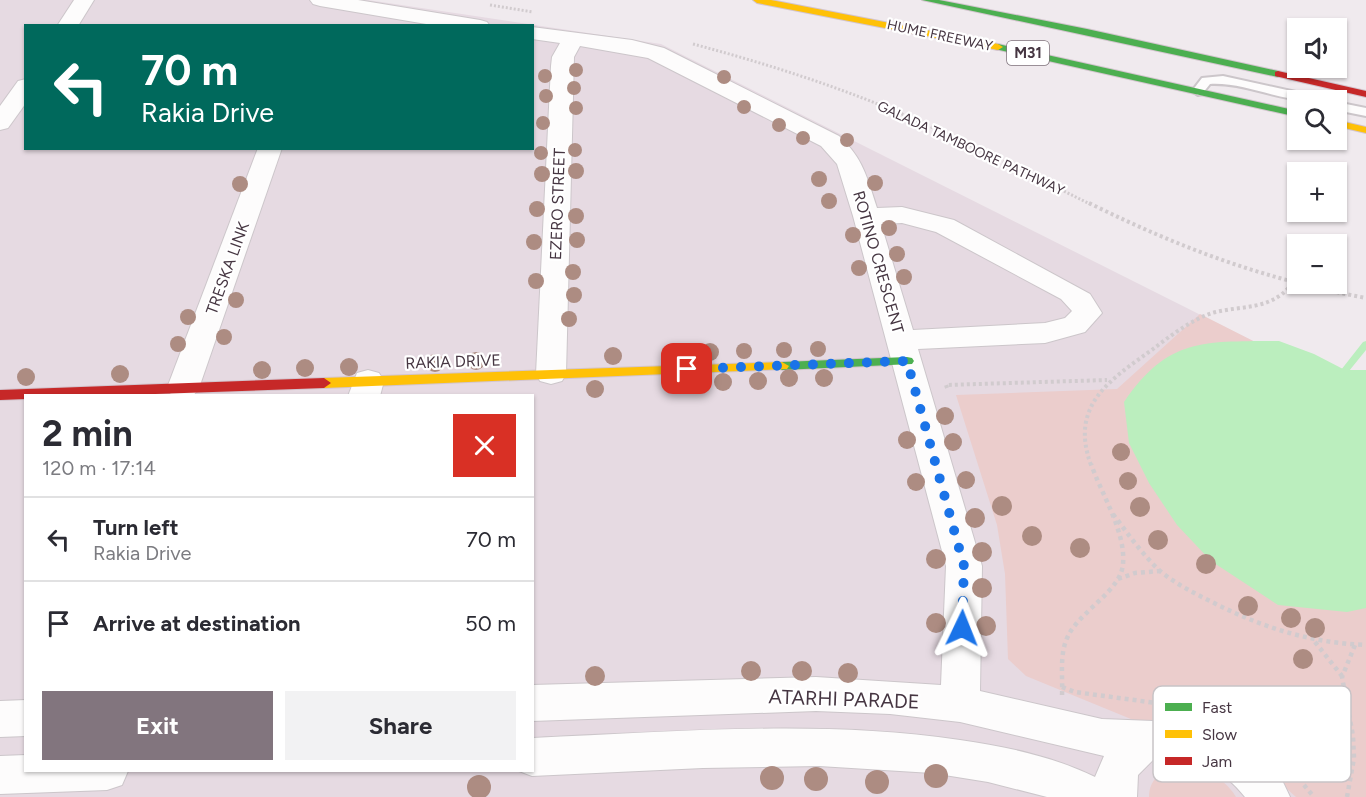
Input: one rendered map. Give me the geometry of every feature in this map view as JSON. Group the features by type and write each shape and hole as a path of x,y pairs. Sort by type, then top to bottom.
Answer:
{"main road":[{"name":"HUME FREEWAY","path":"757,0 872,20 1287,111"},
{"name":"HUME FREEWAY","path":"926,0 1087,32 1366,94"},
{"path":"1347,126 1366,130"},
{"name":"RAKIA DRIVE","path":"26,394 183,388 366,388 904,351"},
{"name":"RAKIA DRIVE","path":"0,395 24,394"}],"street":[{"path":"68,24 84,0"},
{"path":"325,7 464,24"},
{"name":"ROTINO CRESCENT","path":"536,23 574,38 656,53 830,141 845,155 866,216 964,566 960,704"},
{"name":"EZERO STREET","path":"551,374 562,66 563,57 574,38"},
{"path":"0,123 24,89"},
{"name":"TRESKA LINK","path":"183,388 269,150"},
{"path":"866,216 902,215 945,226 1071,293 1080,300 1087,313 1075,325 1045,333 904,351"},
{"name":"ATARHI PARADE","path":"534,703 816,694 890,697 960,704 1102,737 1152,739"},
{"path":"0,719 24,718"},
{"path":"1116,797 1114,789 1119,767 1132,749 1152,739"},
{"path":"534,757 796,748 911,752 1018,769 1053,780 1091,797"},
{"path":"0,775 80,772"},
{"name":"ATARHI PARADE","path":"1259,782 1269,797"}],"lane":[{"path":"1198,90 1206,81 1223,80 1287,94"},
{"path":"1347,108 1366,112"}],"path":[{"path":"482,3 536,23"},
{"name":"GALADA TAMBOORE PATHWAY","path":"691,43 786,71 884,106 969,144 1180,247 1238,269 1287,284"},
{"path":"1059,727 1066,638 1076,622 1117,580 1123,569 1122,553 1111,511 1086,449 1084,432 1086,415 1094,396 1108,380 1184,327 1210,313 1260,305 1278,298 1287,289"},
{"name":"GALADA TAMBOORE PATHWAY","path":"1343,294 1366,298"},
{"path":"916,391 948,390 946,385 1108,380"},
{"path":"1111,511 1160,571 1195,594 1268,628 1314,641 1366,645"},
{"path":"1117,580 1135,573 1160,571"},
{"path":"1314,641 1332,661 1342,677 1344,686"},
{"path":"1342,677 1355,645"},
{"path":"1351,725 1354,758 1351,775"},
{"path":"1347,797 1350,782"}],"shaded area":[{"path":"0,0 368,0 528,24 24,24 24,150 534,150 534,25 661,44 1366,398 1366,797 0,797"},
{"path":"1200,314 1366,398 1366,797 1296,797 1279,782 1351,782 1351,686 1153,686 1153,727 1026,676 1008,659 1005,574 997,525 956,395 1117,389"},
{"path":"1279,341 1314,354 1345,370 1366,370 1366,608 1347,612 1278,605 1211,561 1177,525 1149,483 1129,443 1124,402 1141,380 1157,365 1174,354 1210,343"},
{"path":"1153,781 1223,782 1236,797 1149,797"}],"waterway":[{"path":"1343,382 1345,370 1366,344"}],"traffic: fast":[{"path":"926,0 1087,32 1278,74"},
{"path":"998,47 1287,112"},
{"path":"782,366 907,361"}],"traffic: slow":[{"path":"757,0 998,47"},
{"path":"1347,126 1366,130"},
{"path":"324,383 782,366"}],"traffic: jam":[{"path":"1278,74 1366,94"},
{"path":"27,394 324,383"},
{"path":"0,395 24,394"}],"route":[{"path":"687,369 907,361 964,566 962,628"}]}
